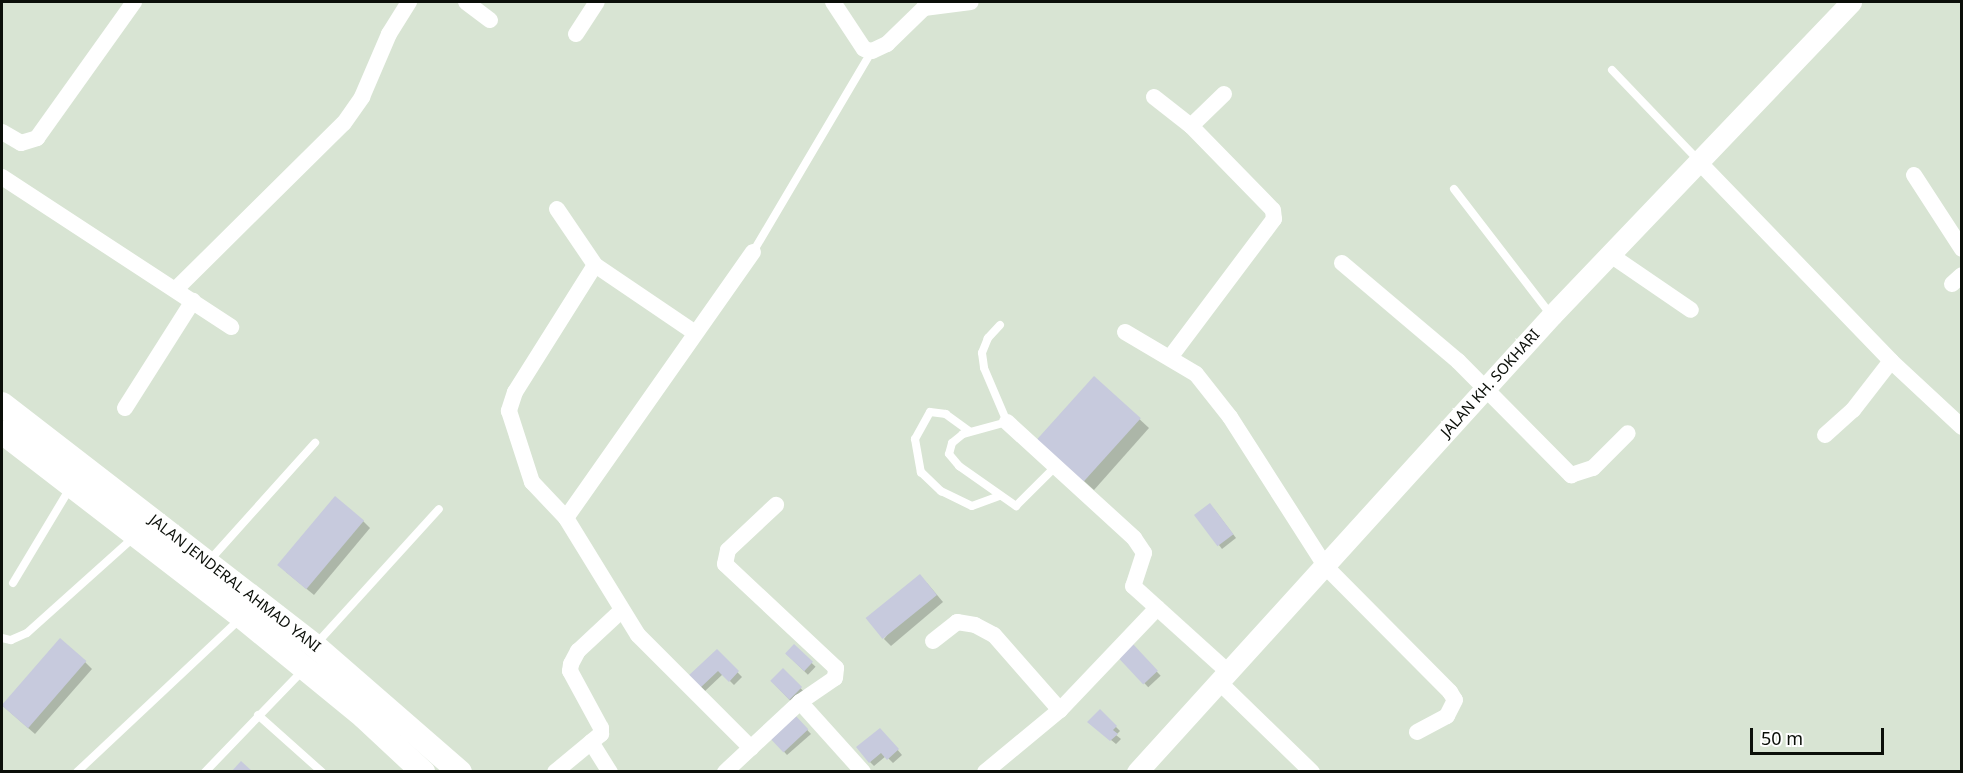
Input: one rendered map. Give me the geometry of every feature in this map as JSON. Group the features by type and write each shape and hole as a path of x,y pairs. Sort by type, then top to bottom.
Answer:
{"main road":[{"name":"JALAN JENDERAL AHMAD YANI","path":"2,404 209,561 315,646 372,708 423,771"},
{"name":"JALAN JENDERAL AHMAD YANI","path":"2,432 137,534 305,668 372,708 460,771"}],"street":[{"path":"2,132 21,143 37,138 135,2"},
{"path":"176,289 344,123 362,98 389,34 409,2"},
{"path":"466,2 490,20"},
{"path":"576,34 597,2"},
{"path":"833,2 864,48 872,51 888,44 924,8 971,2"},
{"name":"JALAN KH. SOKHARI","path":"1137,771 1222,676 1326,567 1552,315 1851,2"},
{"path":"1191,126 1224,94"},
{"path":"1154,97 1191,126 1272,210 1274,219 1171,356"},
{"path":"1699,162 1891,361 1962,427"},
{"path":"1914,175 1962,249"},
{"path":"2,177 231,327"},
{"path":"557,209 595,265 694,332"},
{"path":"566,518 694,332 753,252"},
{"path":"1609,254 1691,310"},
{"path":"1342,263 1486,387 1571,475 1593,468 1628,433"},
{"path":"595,265 510,406 532,482 566,518 622,610 648,646 665,658 751,748"},
{"path":"124,408 194,301"},
{"path":"1125,332 1171,356 1196,374 1230,417 1326,567 1455,700 1447,716 1417,732"},
{"path":"1825,435 1853,410 1891,361"},
{"path":"1007,422 1054,468 1134,538 1144,553 1133,586 1157,608 1312,771"},
{"path":"725,771 800,702 832,681 836,668 725,564 728,550 776,505"},
{"path":"985,771 1060,710 1157,608"},
{"path":"555,771 591,742 601,728 570,670 571,664 578,651 622,610"},
{"path":"933,642 957,622 975,625 994,635 1060,710"},
{"path":"800,702 863,771"},
{"path":"591,742 610,771"}],"lane":[{"path":"753,252 872,51"},
{"path":"1612,70 1699,162"},
{"path":"1454,189 1552,315"},
{"path":"1000,325 988,338 982,352 984,368 1007,422 969,431 952,443 949,454 999,496 1016,506 1054,468"},
{"path":"969,431 946,414 930,412 915,439 921,472 941,491 972,506 999,496"},
{"path":"209,561 315,444"},
{"path":"13,583 72,485"},
{"path":"315,646 439,509"},
{"path":"2,638 11,640 27,633 137,534"},
{"path":"77,771 242,617"},
{"path":"205,771 305,668"},
{"path":"258,715 322,771"}],"building":[{"path":"1094,376 1141,418 1083,482 1036,440"},
{"path":"335,496 364,520 306,589 277,565"},
{"path":"1210,503 1233,534 1217,546 1194,515"},
{"path":"920,574 937,595 883,639 866,618"},
{"path":"60,638 86,661 28,728 2,705"},
{"path":"1132,643 1158,671 1143,684 1117,657"},
{"path":"794,644 813,662 804,671 785,654"},
{"path":"717,649 739,671 729,682 718,671 699,689 687,677"},
{"path":"783,668 802,687 789,700 770,681"},
{"path":"1100,709 1117,726 1113,730 1118,734 1110,741 1087,722"},
{"path":"794,714 808,729 783,753 769,737"},
{"path":"880,728 899,749 887,760 881,753 869,763 856,747"},
{"path":"241,761 253,772 231,772"}]}
